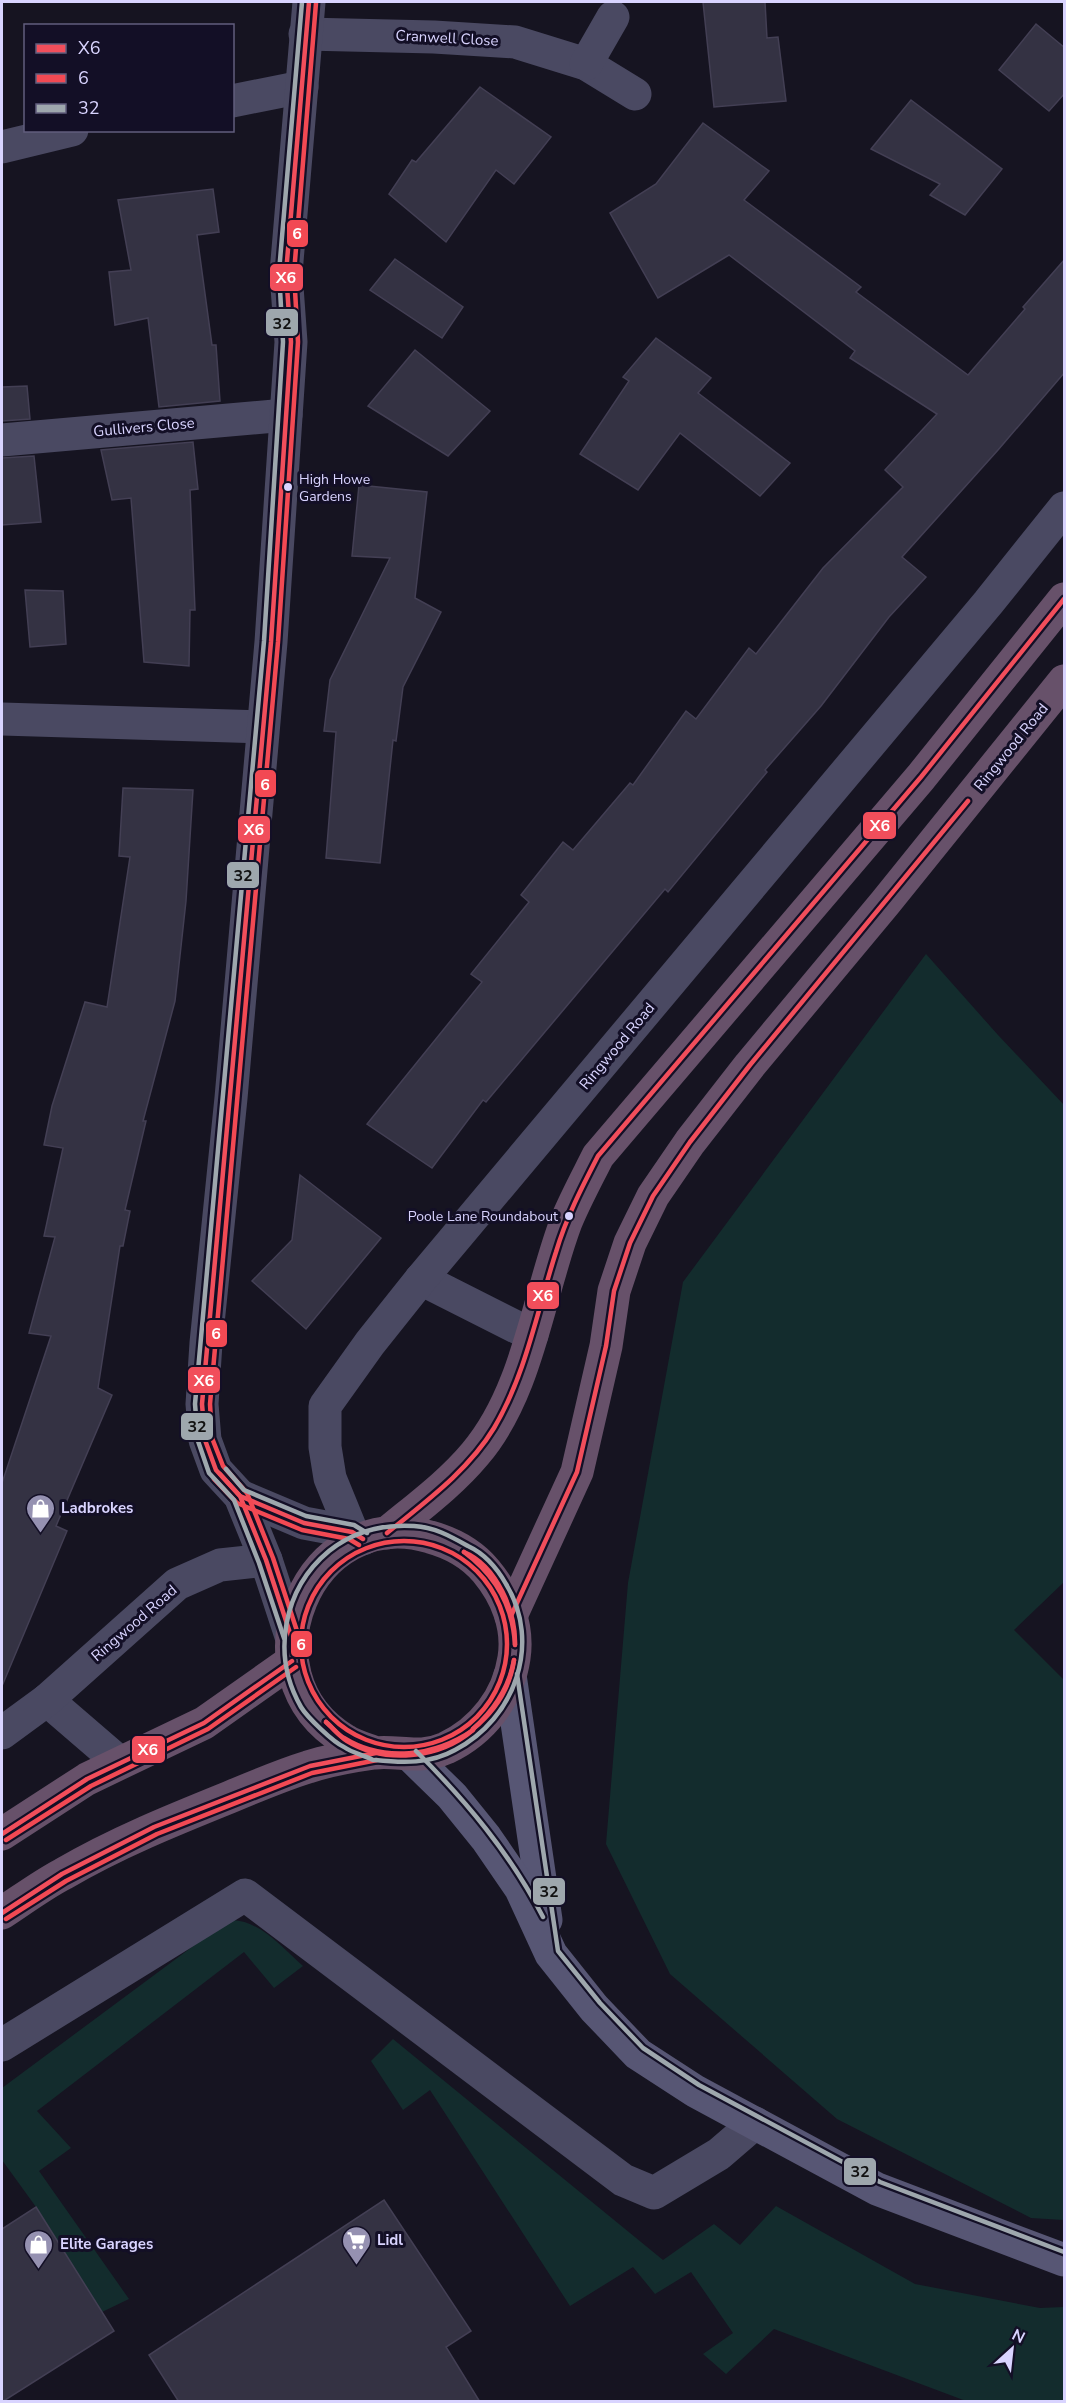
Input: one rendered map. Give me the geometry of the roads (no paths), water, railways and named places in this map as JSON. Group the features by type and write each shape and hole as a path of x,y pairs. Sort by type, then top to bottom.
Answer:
{"highway":[{"path":"376,1753 346,1740 320,1720 302,1692 291,1648 298,1605 313,1577 335,1554 446,1483 476,1453 503,1410 532,1335 566,1222 598,1156 921,777 1065,599"},
{"name":"Ringwood Road","path":"511,1616 577,1472 606,1346 614,1291 630,1243 653,1196 690,1142 750,1065 1065,681"},
{"path":"2,1913 62,1874 153,1827 309,1766 376,1753 411,1756 444,1749 473,1731 496,1706 510,1675 515,1636 511,1616 499,1586 478,1561 451,1543 420,1534 368,1535"},
{"path":"2,1834 87,1779 204,1723 291,1648"}],"street":[{"path":"291,1648 266,1560 240,1496 216,1470 205,1440 202,1404 271,642 291,342 286,273 309,2"},
{"path":"586,64 613,16"},
{"name":"Cranwell Close","path":"305,34 434,37 515,42 586,64 635,94"},
{"path":"234,101 302,87"},
{"path":"2,147 64,132"},
{"name":"Gullivers Close","path":"2,440 286,415"},
{"name":"Ringwood Road","path":"368,1535 330,1478 325,1447 325,1406 370,1343 421,1279 988,603 1065,508"},
{"path":"2,719 262,727"},
{"path":"421,1279 532,1335"},
{"path":"240,1496 304,1523 368,1535"},
{"name":"Ringwood Road","path":"2,1733 47,1700 177,1584 220,1565 266,1560"},
{"path":"510,1675 551,1954"},
{"path":"47,1700 119,1762"},
{"path":"411,1756 452,1796 486,1838 521,1889 551,1954 594,2007 638,2054 695,2091 878,2188 1065,2260"},
{"path":"2,2045 245,1895 623,2180 654,2193 719,2154 755,2123"}],"place":[{"name":"High Howe Gardens","path":"288,487"},
{"name":"Poole Lane Roundabout","path":"569,1216"},
{"name":"Ladbrokes","path":"40,1534"},
{"name":"Lidl","path":"356,2266"},
{"name":"Elite Garages","path":"39,2270"}]}
